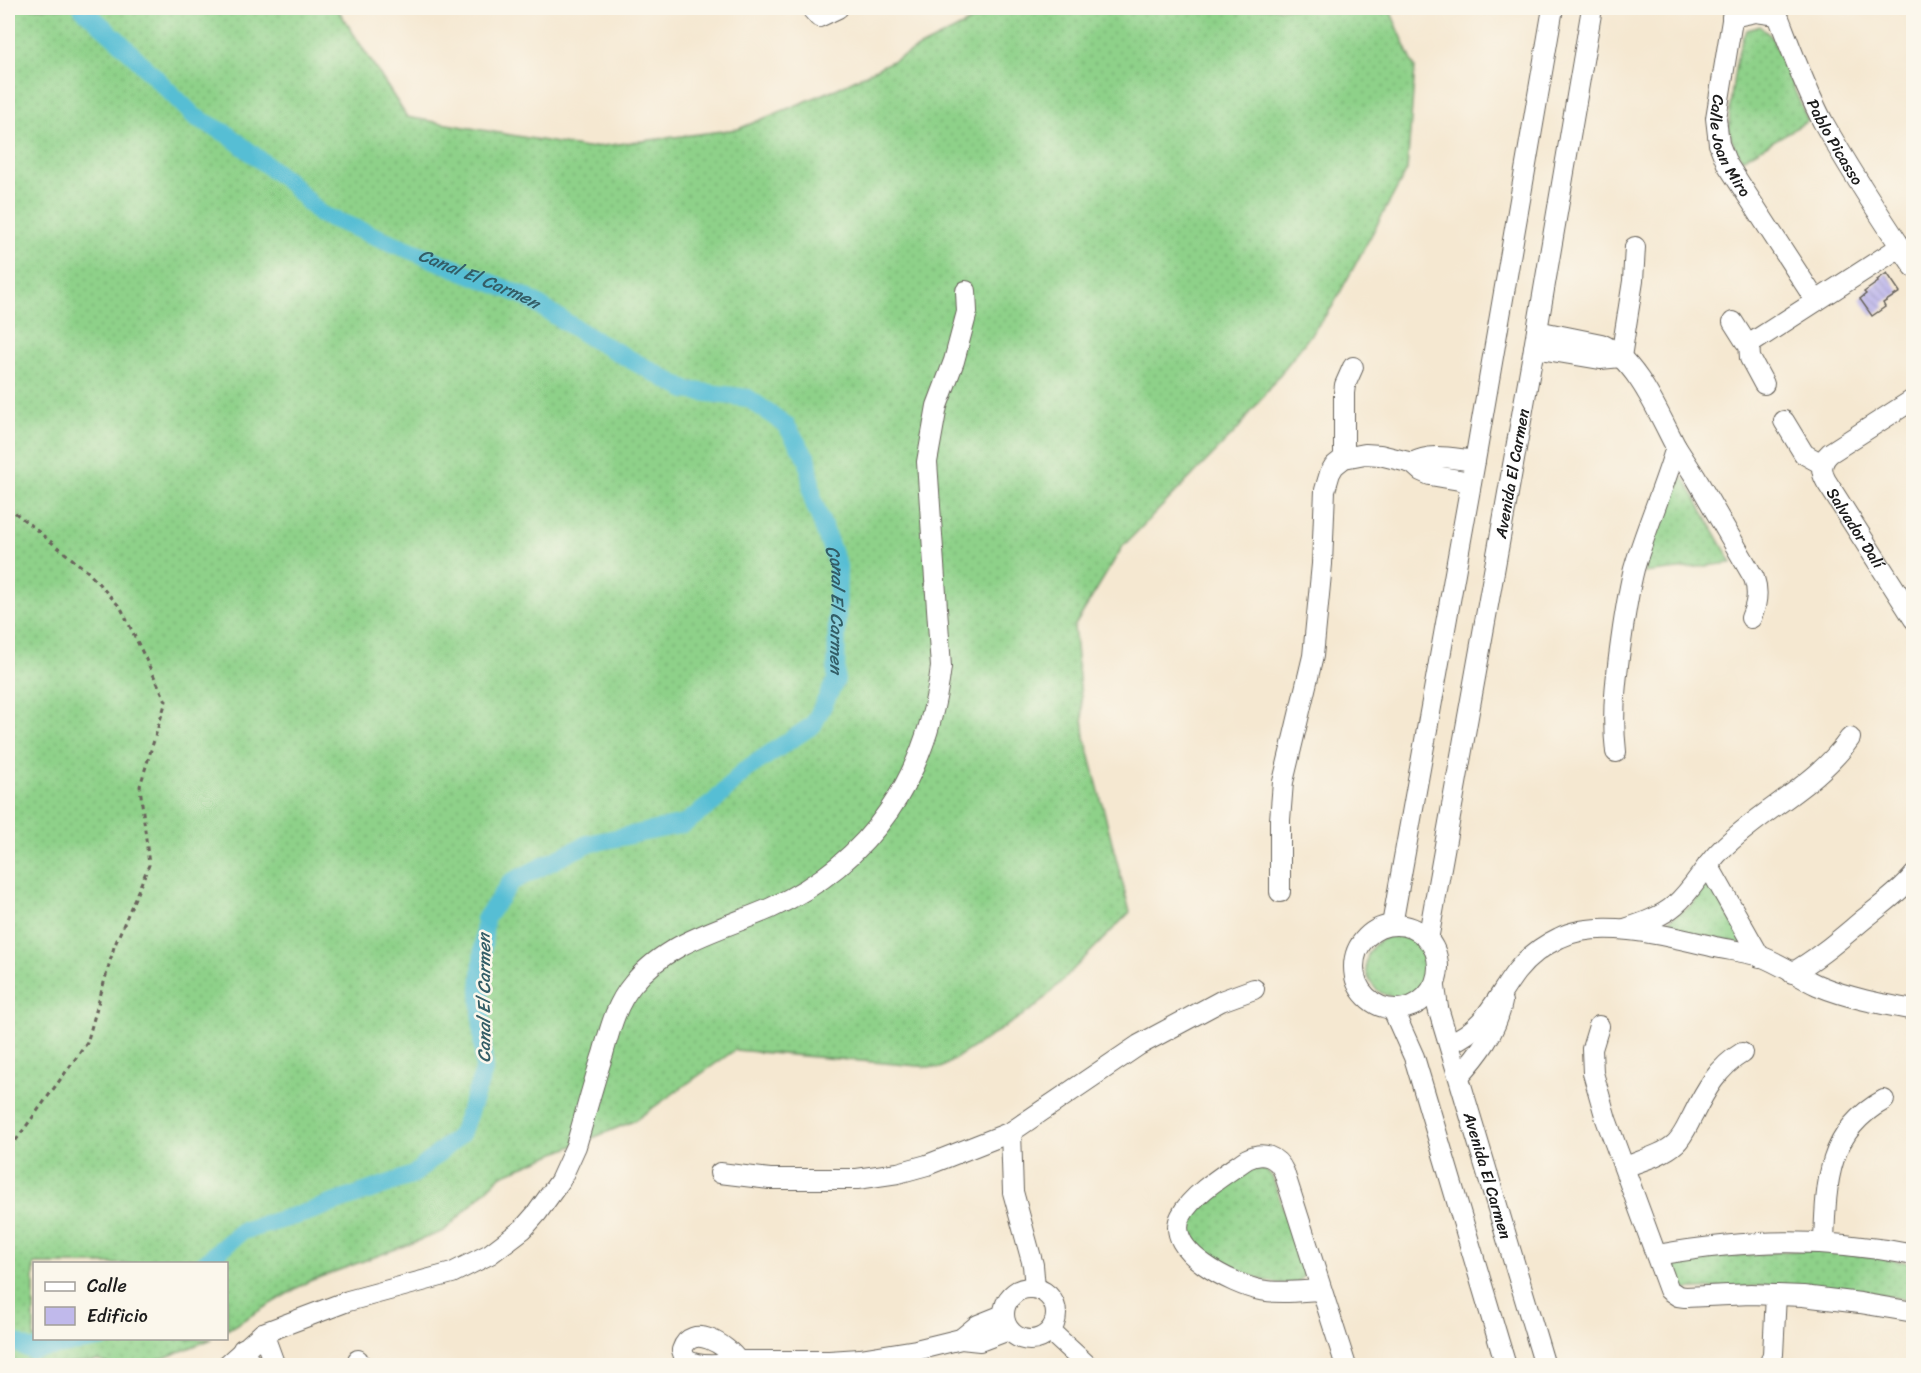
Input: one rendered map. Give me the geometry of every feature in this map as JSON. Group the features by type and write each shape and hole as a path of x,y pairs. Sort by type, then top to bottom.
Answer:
{"street":[{"path":"815,12 838,8"},
{"path":"1392,925 1472,482 1553,8"},
{"name":"Avenida El Carmen","path":"1428,940 1536,340 1592,8"},
{"name":"Calle Joan Miro","path":"1776,11 1733,12 1716,118 1719,144 1732,173 1816,301"},
{"name":"Pablo Picasso","path":"1776,11 1823,121 1863,189 1914,267"},
{"path":"1621,357 1633,280 1635,247"},
{"path":"1733,322 1742,338 1749,342 1756,340 1900,247"},
{"path":"226,1365 248,1357 263,1333 348,1300 452,1273 490,1254 507,1242 537,1213 554,1190 568,1164 576,1146 615,1012 633,984 654,963 676,948 770,908 818,881 859,846 893,804 906,783 923,746 938,691 941,667 927,462 937,406 954,361 967,312 966,291"},
{"path":"1536,340 1601,344 1621,357 1644,388 1676,447 1754,578 1757,586 1757,599 1751,618"},
{"path":"1749,342 1750,358 1764,384"},
{"path":"1344,458 1344,393 1353,367"},
{"path":"1784,421 1804,454 1822,464 1830,453 1914,399"},
{"path":"1616,752 1613,717 1629,589 1676,447"},
{"path":"1280,892 1280,820 1283,782 1307,684 1317,628 1325,490 1330,473 1334,466 1344,458 1355,454 1380,455 1412,463 1430,475 1472,482"},
{"path":"1412,463 1423,457 1431,456 1475,461"},
{"name":"Salvador Dalí","path":"1822,464 1823,476 1914,619"},
{"path":"1623,930 1653,919 1675,905 1708,865 1735,838 1819,772 1850,738"},
{"path":"1708,865 1760,957"},
{"path":"1792,973 1816,959 1914,875"},
{"path":"1392,925 1412,928 1428,940 1438,958 1438,973 1435,987 1426,998 1414,1006 1393,1010 1378,1006 1365,996 1357,983 1354,968 1357,952 1365,939 1377,929 1392,925"},
{"path":"1450,1043 1471,1032 1493,1008 1525,962 1551,942 1580,931 1600,929 1678,938 1760,957 1819,985 1854,998 1914,1010"},
{"name":"Avenida El Carmen","path":"1435,987 1438,1008 1545,1365"},
{"path":"720,1173 771,1179 839,1179 878,1177 927,1165 1011,1132 1139,1045 1221,1001 1254,989"},
{"path":"1459,1076 1473,1061 1495,1027 1503,994"},
{"path":"1393,1010 1414,1057 1506,1365"},
{"path":"1599,1026 1592,1049 1593,1073 1606,1119 1658,1255 1666,1286 1672,1293 1678,1296 1776,1295 1830,1299 1914,1312"},
{"path":"1625,1167 1674,1145 1720,1071 1742,1053"},
{"path":"1824,1242 1827,1189 1835,1151 1846,1131 1856,1120 1884,1100"},
{"path":"1011,1132 1013,1192 1033,1265 1035,1288"},
{"path":"1320,1290 1263,1291 1234,1281 1199,1261 1185,1247 1178,1235 1180,1217 1200,1194 1247,1159 1261,1154 1278,1162 1284,1172 1320,1290 1346,1365"},
{"path":"1658,1255 1744,1243 1824,1242 1914,1255"},
{"path":"1027,1288 1035,1288 1048,1295 1056,1309 1054,1324 1044,1336 1029,1341 1022,1340 1006,1323 1004,1307 1012,1294 1027,1288"},
{"path":"1773,1362 1776,1295"},
{"path":"738,1361 860,1359 916,1350 961,1339 978,1324 1006,1323"},
{"path":"1050,1331 1088,1365"},
{"path":"263,1333 275,1365"}],"path":[{"path":"8,515 9,508"},
{"path":"8,1151 87,1043 114,947 149,865 140,786 166,701 121,608 87,571 9,508"}],"green space":[{"path":"8,8 337,8 407,117 586,148 738,129 838,88 998,8 1389,8 1415,68 1407,170 1332,307 1237,430 1123,546 1074,627 1085,737 1130,912 1037,1006 941,1068 735,1050 634,1121 502,1175 444,1231 307,1282 228,1329 228,1262 33,1262 33,1340 209,1340 146,1365 113,1365 98,1361 52,1365 8,1365"},
{"path":"1759,26 1771,36 1808,121 1742,159 1730,134 1733,80 1743,37 1747,30"},
{"path":"1681,477 1686,481 1732,563 1644,573 1646,558 1675,479"},
{"path":"1711,886 1746,945 1667,928 1668,921 1691,905 1703,887"},
{"path":"1391,935 1403,935 1419,944 1426,954 1428,966 1426,978 1419,988 1403,997 1391,997 1380,992 1371,983 1366,972 1366,960 1371,949 1380,940"},
{"path":"1255,1167 1267,1171 1272,1176 1305,1272 1298,1281 1286,1284 1270,1282 1232,1268 1202,1249 1194,1241 1190,1232 1193,1220 1205,1205 1239,1175"},
{"path":"1814,1249 1913,1263 1913,1301 1847,1288 1781,1285 1678,1290 1672,1261"}],"building":[{"path":"1887,273 1900,292 1883,303 1885,307 1872,316 1860,299 1866,294 1864,292"}],"waterway":[{"name":"Canal El Carmen","path":"82,8 118,40 195,117 227,134 291,184 320,214 524,296 591,338 686,390 748,398 786,425 808,460 813,500 838,566 836,680 813,725 745,770 714,802 684,824 587,844 511,882 485,919 480,990 484,1071 461,1134 413,1175 308,1212 242,1231 205,1262"},
{"name":"Canal El Carmen","path":"8,1339 31,1350 91,1340"}]}
